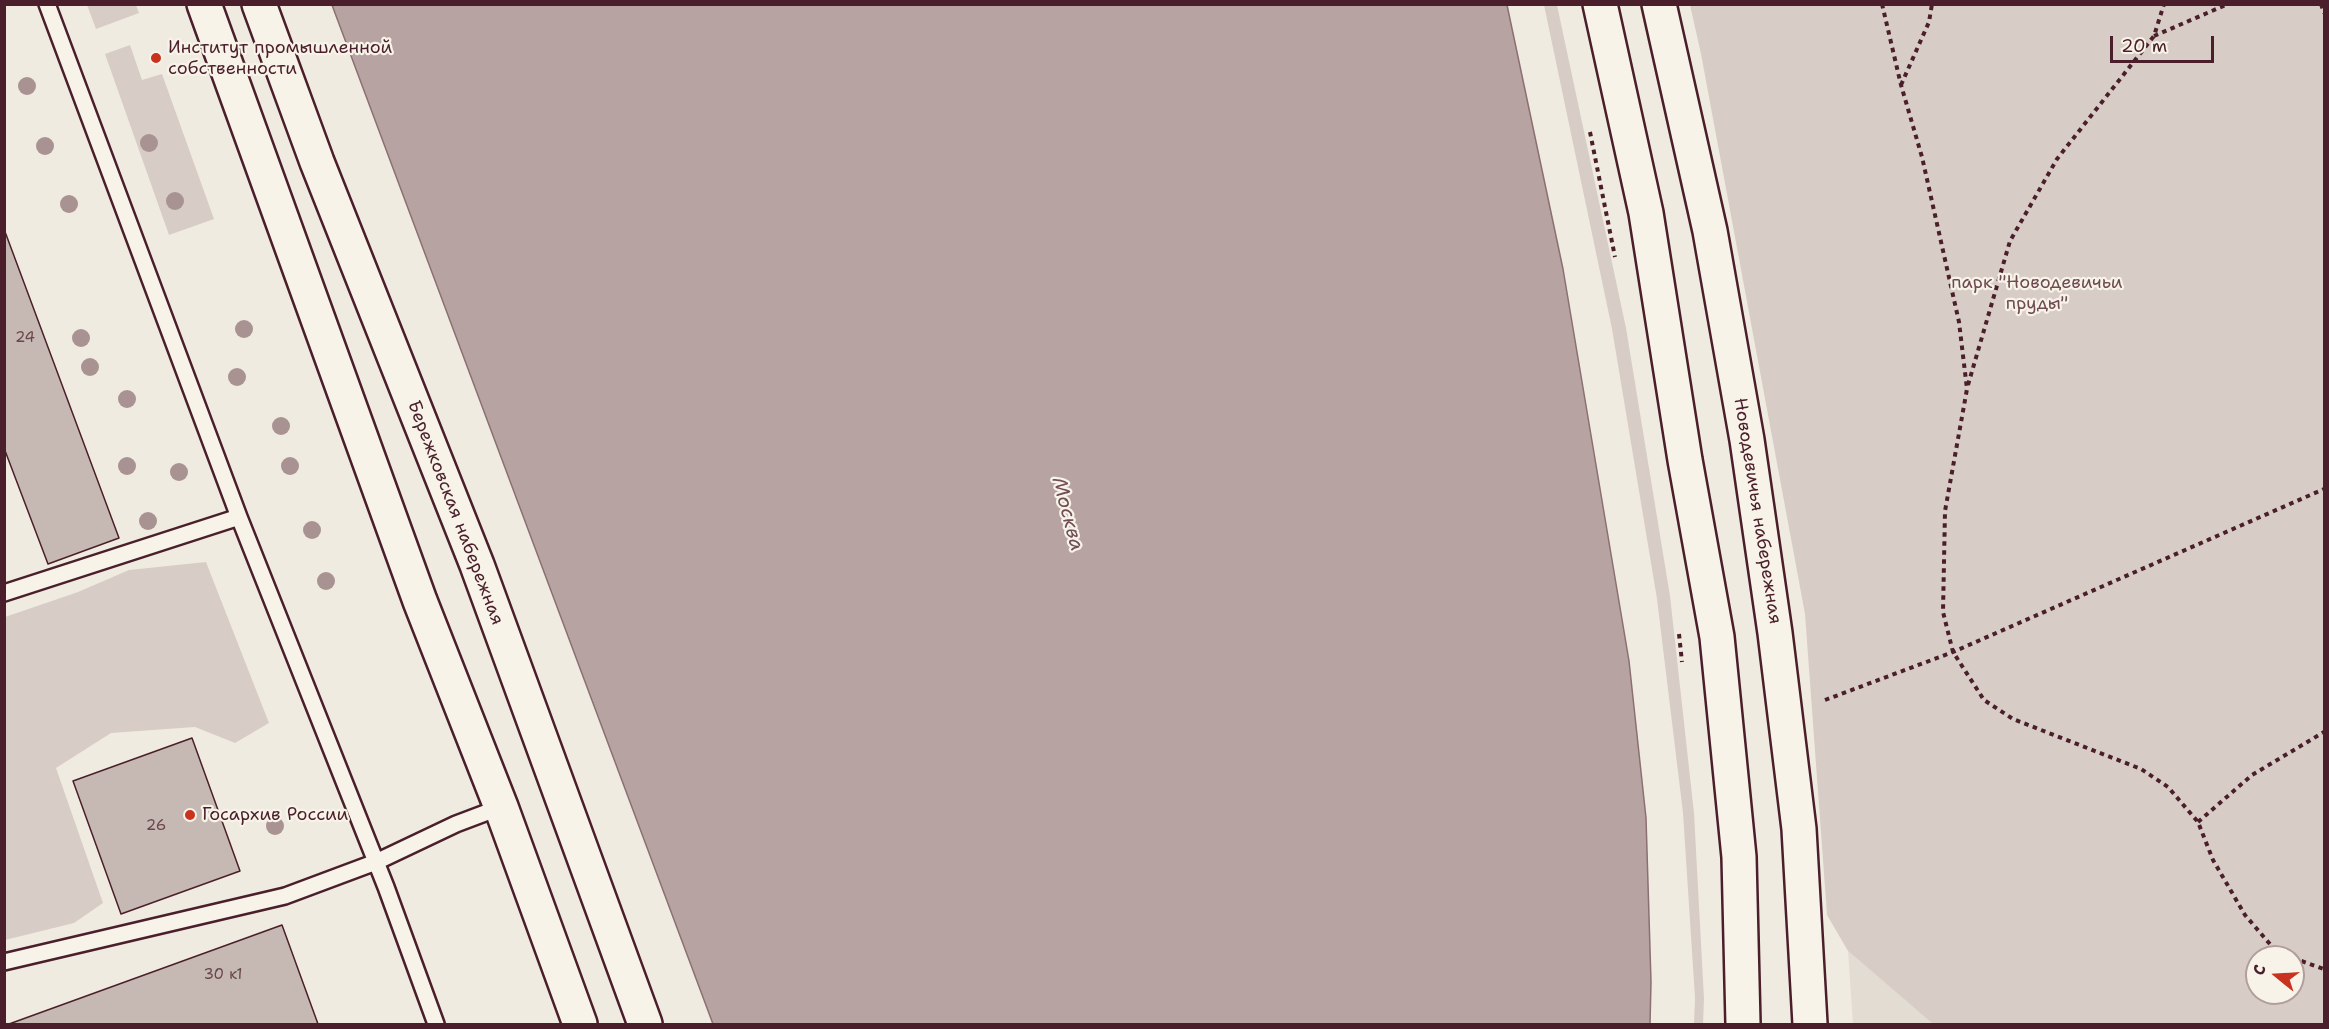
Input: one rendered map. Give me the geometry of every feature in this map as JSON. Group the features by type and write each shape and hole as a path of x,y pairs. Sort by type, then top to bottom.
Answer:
{"main road":[{"path":"204,4 420,601 501,807 580,1024"},
{"name":"Бережковская набережная","path":"259,4 316,162 477,565 645,1024"},
{"path":"1600,4 1646,213 1685,460 1717,637 1739,856 1743,1024"},
{"name":"Новодевичья набережная","path":"1659,4 1710,231 1747,441 1775,633 1799,829 1810,1024"}],"lane":[{"path":"47,4 239,517 376,862 436,1024"},
{"path":"4,593 239,517"},
{"path":"4,962 285,896 376,862 456,824 501,807"}],"path":[{"path":"1882,4 1901,85 1922,157 1959,322 1967,389"},
{"path":"1901,85 1929,22 1932,4"},
{"path":"2164,4 2154,36 2057,159 2010,241 1967,389 1945,511 1943,612 1953,652 1984,700 2013,719 2141,769 2168,787 2198,822 2213,860 2244,915 2271,945"},
{"path":"2154,36 2228,4"},
{"path":"2321,4 2325,13"},
{"path":"1588,121 1616,261"},
{"path":"1825,700 1953,652 2325,489"},
{"path":"1679,633 1683,667"},
{"path":"2198,822 2252,775 2325,732"},
{"path":"2305,962 2325,969"}],"shaded area":[{"path":"1848,951 1933,1024 1853,1024"}],"green space":[{"path":"87,5 136,5 139,13 96,29"},
{"path":"1544,5 1557,5 1626,328 1670,596 1694,813 1704,999 1703,1024 1694,1024 1695,998 1683,813 1657,599 1612,329"},
{"name":"парк \"Новодевичьи пруды\"","path":"1690,5 2324,5 2324,1024 1933,1024 1848,951 1827,915 1805,614"},
{"path":"130,45 142,80 162,74 214,219 169,235 105,54"},
{"path":"206,562 269,723 235,743 195,727 111,733 56,768 103,903 74,923 5,940 5,617 78,592 129,570"}],"water":[{"name":"Москва","path":"332,5 1507,5 1563,269 1629,661 1646,818 1651,982 1650,1024 713,1024"}],"building":[{"path":"4,229 119,538 48,564 4,448"},
{"path":"192,738 240,871 121,914 73,781"},
{"path":"282,925 318,1024 9,1024"}],"place":[{"name":"Институт промышленной собственности","path":"156,58"},
{"name":"Госархив России","path":"190,815"}]}
